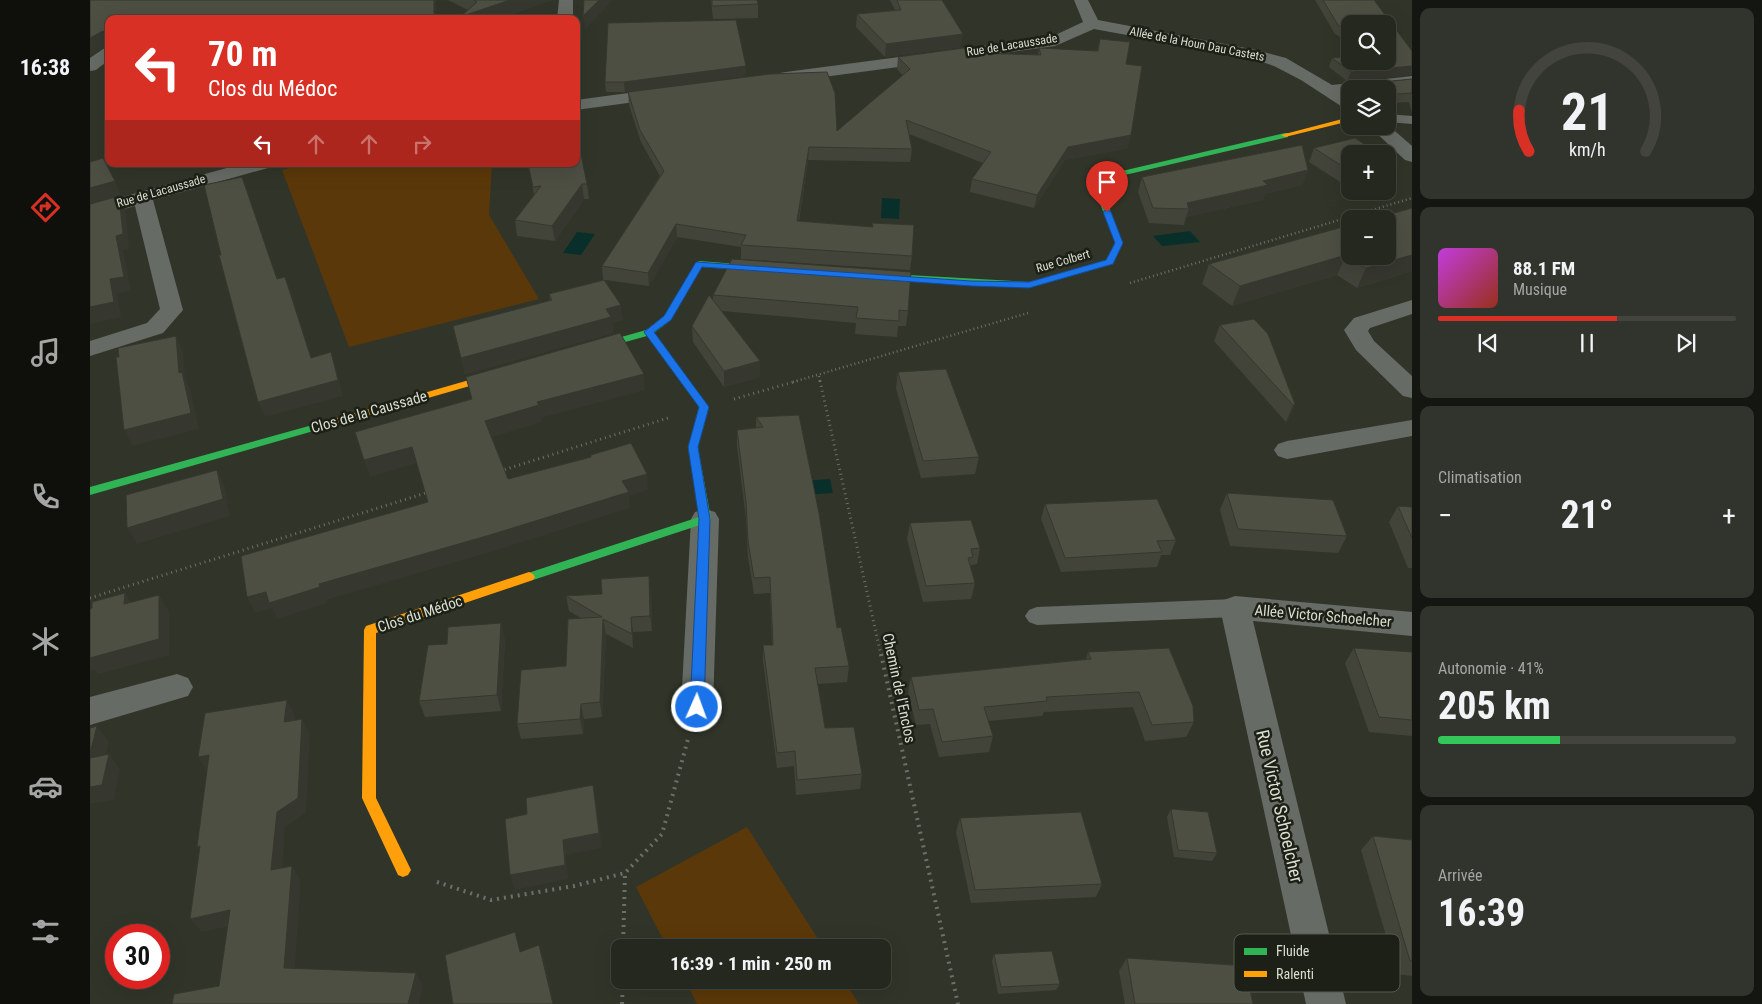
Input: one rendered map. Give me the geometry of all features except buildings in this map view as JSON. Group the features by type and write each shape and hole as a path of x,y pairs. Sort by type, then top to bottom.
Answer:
{"street":[{"path":"565,15 566,0"},
{"path":"1081,0 1092,24"},
{"name":"Rue de Lacaussade","path":"772,79 1055,41 1092,24"},
{"name":"Allée de la Houn Dau Castets","path":"1092,24 1250,53 1280,62 1307,76 1341,98"},
{"path":"90,66 105,55"},
{"path":"1329,90 1412,81"},
{"path":"580,104 685,91"},
{"name":"Rue Colbert","path":"864,276 1029,285 1110,262 1119,243 1095,180 1341,121"},
{"path":"1388,135 1412,156"},
{"name":"Rue de Lacaussade","path":"90,212 250,167"},
{"path":"90,349 154,328 172,310 142,196"},
{"path":"573,354 649,332 668,318 699,264 777,269"},
{"path":"1412,307 1362,323 1356,330 1364,345 1412,390"},
{"path":"649,332 704,407 693,447 704,519 697,707"},
{"name":"Clos de la Caussade","path":"90,491 516,370"},
{"path":"1287,450 1412,428"},
{"name":"Clos du Médoc","path":"403,870 369,798 370,630 704,519"},
{"name":"Allée Victor Schoelcher","path":"1235,608 1412,624"},
{"name":"Rue Victor Schoelcher","path":"1235,608 1310,934"},
{"path":"90,711 177,687"}],"lane":[{"path":"1396,119 1412,120"},
{"path":"1037,616 1235,608"}],"path":[{"path":"1125,284 1412,198"},
{"path":"496,472 704,407 819,376 1029,313"},
{"name":"Chemin de l'Enclos","path":"819,376 958,1004"},
{"path":"90,598 430,492"},
{"path":"403,870 491,900 574,886 625,873 662,834 697,707"},
{"path":"623,939 625,873"},
{"path":"622,1004 623,989"}],"shaded area":[{"path":"292,167 492,167 489,215 539,299 349,347 282,170"},
{"path":"747,827 818,939 663,939 636,887"},
{"path":"690,989 850,989 859,1004 697,1004"}],"water":[{"path":"882,198 900,199 899,219 881,218"},
{"path":"1190,231 1200,242 1162,246 1153,236"},
{"path":"577,232 595,234 581,255 563,253"},
{"path":"830,479 833,493 790,496 787,482"}],"traffic: fast":[{"path":"873,276 1029,285 1110,262 1119,243 1095,180 1285,135"},
{"path":"589,349 649,332 668,318 699,264 765,269"},
{"path":"529,577 705,519 693,447 704,407 649,332"},
{"path":"90,491 334,422"}],"traffic: slow":[{"path":"1285,135 1341,121"},
{"path":"334,422 504,373"},
{"path":"403,870 369,798 370,630 529,577"}],"route":[{"path":"697,707 704,519 693,447 704,407 649,332 668,318 699,264 971,283 1029,285 1110,262 1119,243 1107,212"}]}
